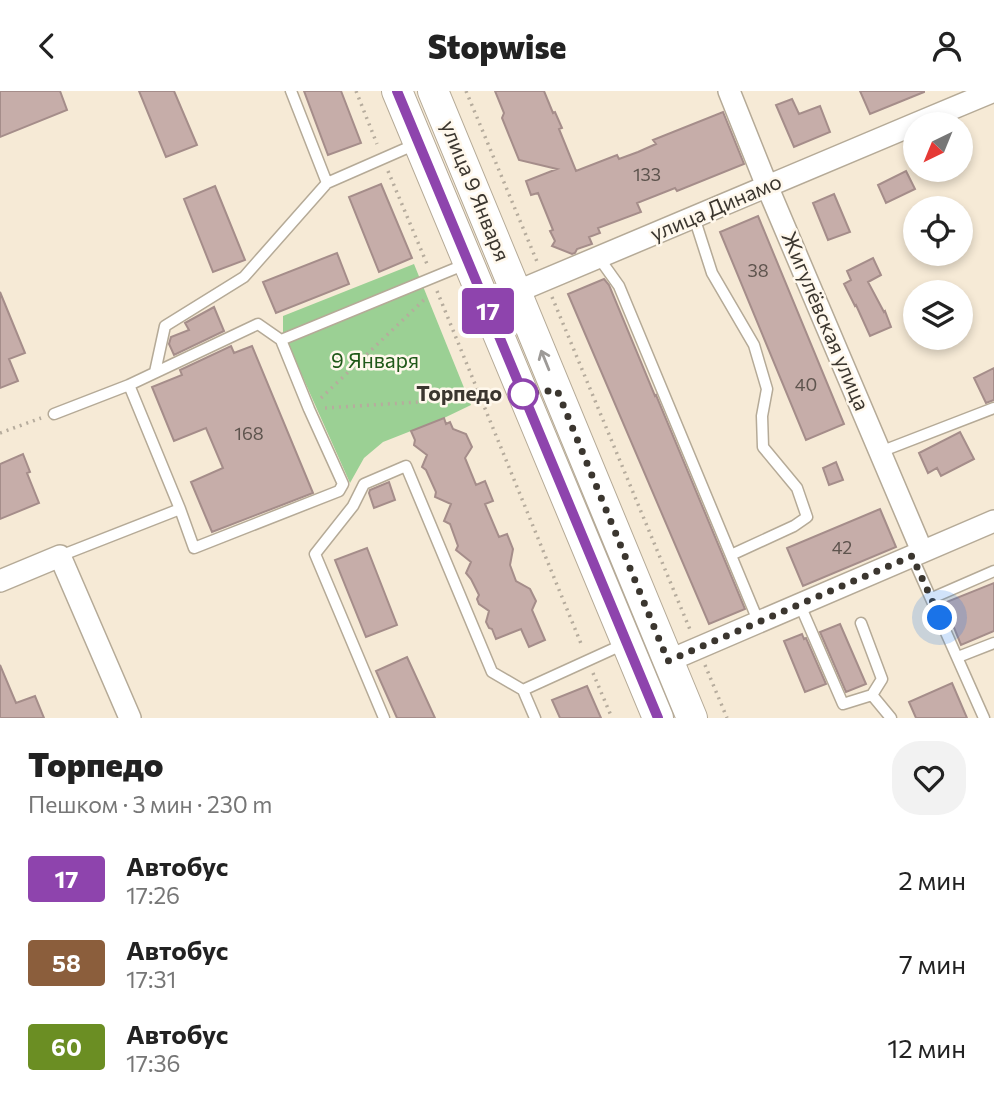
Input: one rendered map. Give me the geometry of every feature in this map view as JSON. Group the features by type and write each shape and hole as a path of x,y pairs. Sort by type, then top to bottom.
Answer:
{"main road":[{"name":"улица 9 Января","path":"397,91 658,718"},
{"name":"улица 9 Января","path":"433,91 692,718"}],"street":[{"name":"Жигулёвская улица","path":"729,91 880,452 917,553"},
{"name":"улица Динамо","path":"945,112 994,92"},
{"name":"улица Динамо","path":"516,292 903,129"},
{"path":"668,661 994,521"},
{"path":"0,581 60,557 130,718"}],"lane":[{"path":"291,91 327,183"},
{"path":"155,372 165,327 244,277 327,183 418,143"},
{"path":"694,217 712,273 754,345 767,389 762,416 764,447 797,488 807,517 794,526 731,555"},
{"path":"599,258 619,286 759,622"},
{"path":"281,341 434,283 468,263"},
{"path":"54,414 129,384 258,324 281,341 343,484 339,491 194,548 129,384"},
{"path":"880,452 994,408"},
{"path":"384,718 315,554 353,506 364,484 406,466 492,672 523,690 535,718"},
{"path":"60,557 180,509"},
{"path":"917,553 932,598 984,718"},
{"path":"932,598 994,571"},
{"path":"800,605 843,703 872,695 882,679 861,623"},
{"path":"958,657 994,642"},
{"path":"523,690 627,643"},
{"path":"872,695 891,718"}],"path":[{"path":"356,91 612,718"},
{"path":"466,91 727,718"},
{"path":"309,409 434,283"},
{"path":"309,409 481,398"},
{"path":"0,433 54,414"}],"green space":[{"name":"9 Января","path":"414,264 471,405 383,442 364,458 350,483 283,333 283,316"}],"building":[{"path":"0,91 60,91 67,110 0,137"},
{"path":"139,91 174,91 197,145 166,157"},
{"path":"304,91 341,91 361,143 328,155"},
{"path":"495,91 544,91 562,128 559,129 576,171 617,155 619,159 638,152 656,144 653,140 723,112 744,164 677,191 675,188 637,203 641,212 598,228 600,233 589,237 592,244 577,249 572,254 552,246 555,241 550,231 553,230 538,193 531,195 526,181 557,169 519,160 502,118 504,113"},
{"path":"860,91 924,91 924,92 870,114"},
{"path":"792,99 799,114 820,106 830,132 794,147 776,105"},
{"path":"903,172 903,182 912,182 915,189 886,203 878,185"},
{"path":"381,184 412,258 379,272 349,197"},
{"path":"215,186 245,260 213,272 184,199"},
{"path":"834,194 850,232 828,240 813,203"},
{"path":"758,216 844,424 806,440 720,232"},
{"path":"337,253 349,284 276,313 263,282"},
{"path":"873,258 881,275 868,282 891,327 870,336 844,284 851,280 847,271"},
{"path":"604,279 609,285 656,395 745,609 709,624 568,294"},
{"path":"0,292 25,353 9,359 18,381 0,388"},
{"path":"214,307 224,331 174,355 169,344 171,337 189,330 185,323"},
{"path":"231,346 234,353 252,346 313,493 212,532 191,482 223,468 206,428 174,441 152,387 182,375 180,370"},
{"path":"994,368 994,400 986,403 974,378"},
{"path":"444,418 446,424 450,422 453,429 466,434 472,447 465,458 476,485 485,481 493,501 485,504 499,537 507,534 513,549 510,565 516,581 530,589 536,601 532,610 545,640 529,647 521,629 496,639 489,628 486,622 489,611 479,604 479,595 466,573 471,562 456,550 458,546 450,524 444,521 451,504 435,497 436,492 422,467 427,455 414,445 411,431"},
{"path":"960,432 974,459 941,476 937,468 928,473 919,453"},
{"path":"23,454 39,503 0,519 0,464"},
{"path":"836,462 843,480 829,485 823,468"},
{"path":"389,482 395,500 374,508 370,490"},
{"path":"880,509 896,547 803,586 787,548"},
{"path":"367,548 397,625 366,637 335,560"},
{"path":"994,583 994,631 961,645 944,603"},
{"path":"840,624 866,684 846,692 820,632"},
{"path":"802,634 826,684 805,692 784,641"},
{"path":"407,657 435,718 397,718 376,671"},
{"path":"0,665 16,703 35,696 44,718 0,718"},
{"path":"952,683 967,718 916,718 909,702"},
{"path":"587,686 601,718 560,718 552,700"}],"bus line":[{"name":"17","path":"397,91 658,718"}],"place":[{"name":"Торпедо","path":"523,394"}],"route":[{"path":"523,394 557,390 668,661 912,556 940,618"}]}
